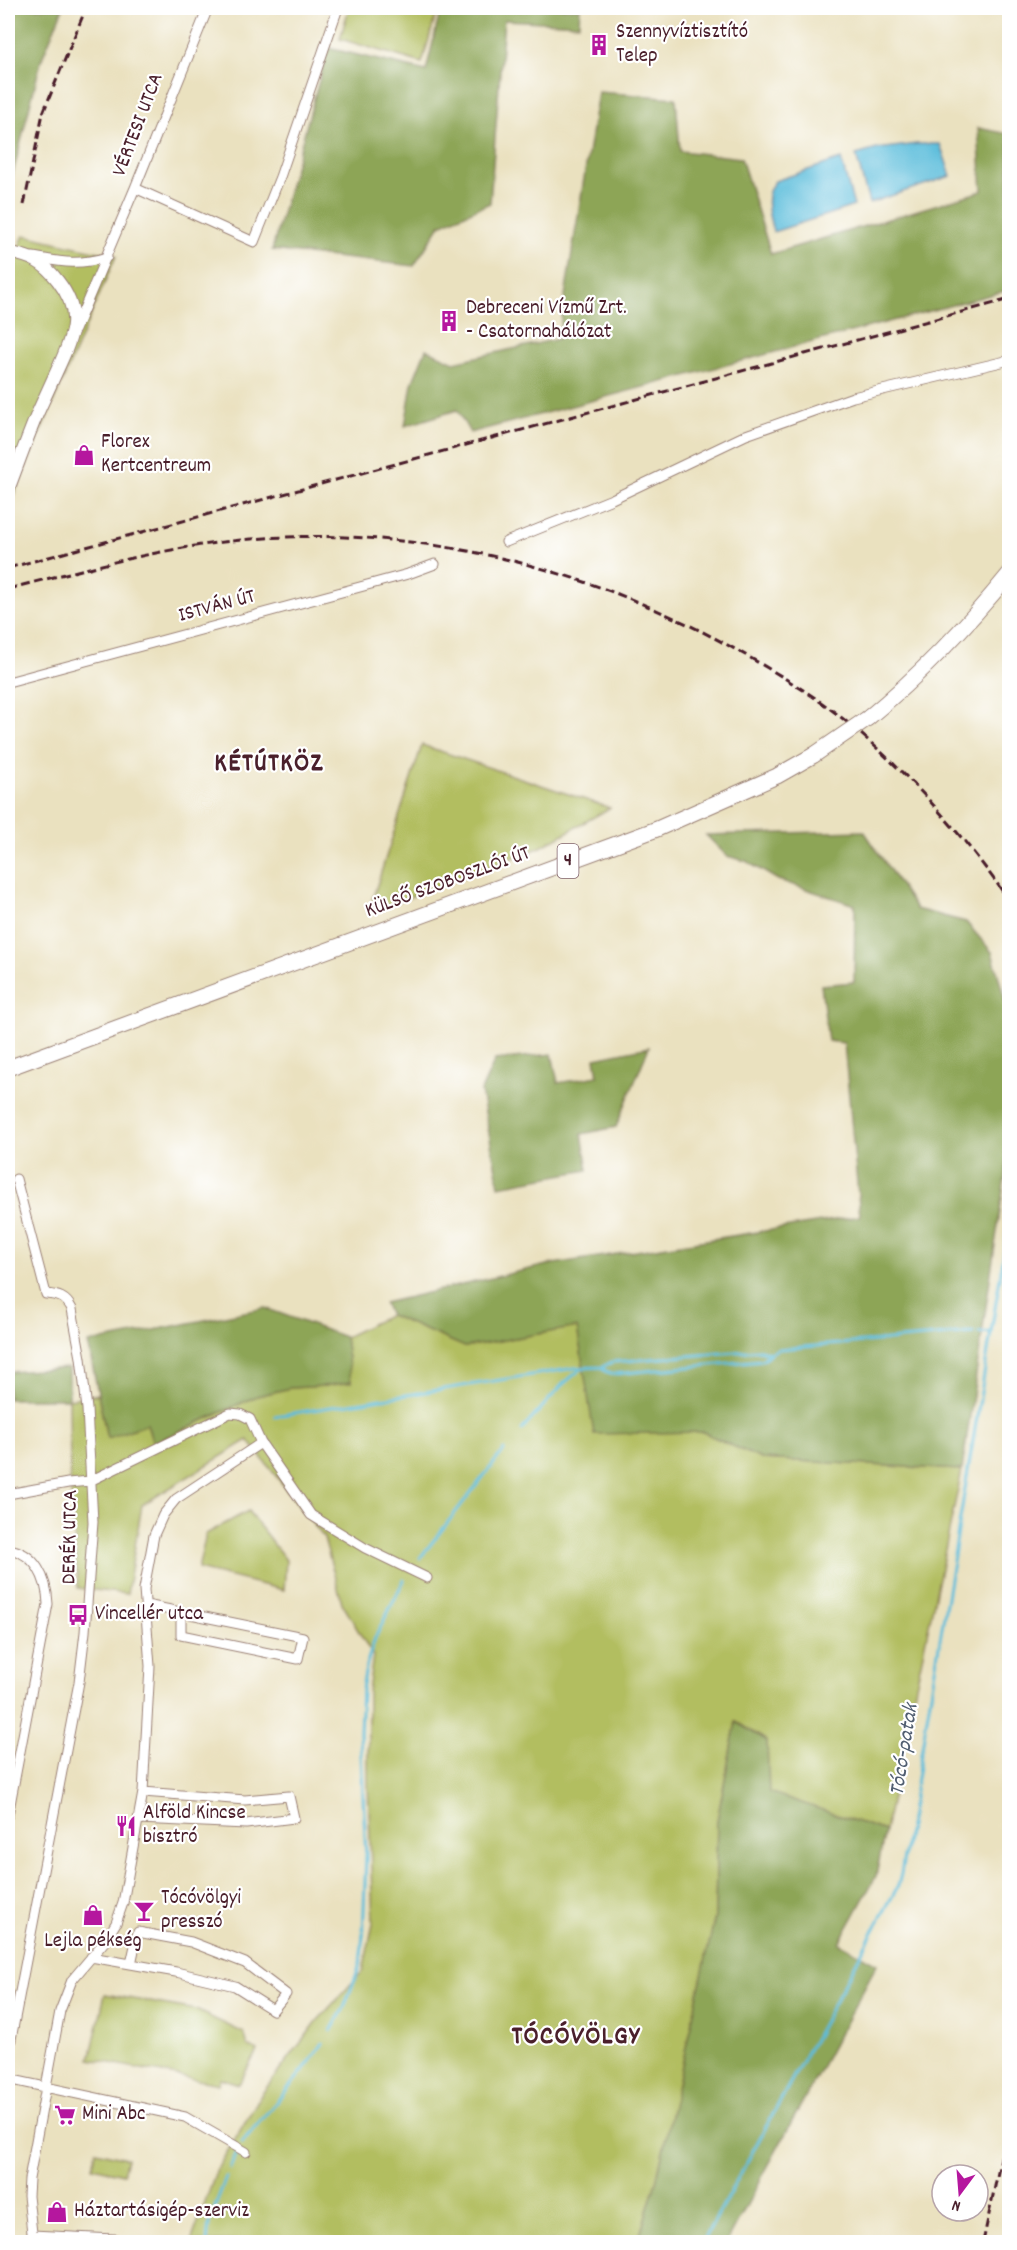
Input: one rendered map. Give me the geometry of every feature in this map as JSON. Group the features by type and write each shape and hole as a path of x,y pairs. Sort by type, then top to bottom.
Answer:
{"main road":[{"name":"KÜLSŐ SZOBOSZLÓI ÚT","path":"8,1068 657,829 777,776 814,755 868,718 918,674 1010,573"}],"street":[{"name":"VÉRTESI UTCA","path":"8,490 36,417 107,257 208,8"},
{"path":"135,188 254,242 280,177 338,8"},
{"path":"8,252 68,263 87,263 107,257"},
{"path":"30,256 49,269 66,291 74,321 71,339"},
{"path":"506,542 612,499 746,435 853,397 1010,360"},
{"name":"ISTVÁN ÚT","path":"8,682 408,574 435,564"},
{"name":"DERÉK UTCA","path":"8,2055 79,1682 93,1522 86,1399 72,1309 61,1297 46,1294 16,1179"},
{"path":"8,1494 90,1481 230,1413 240,1413 250,1419 261,1443 311,1515 365,1548 428,1578"},
{"path":"136,2242 114,2239 33,2239 28,2196 29,2179 60,2011 72,1980 116,1923 139,1819 143,1792 150,1666 144,1589 154,1535 163,1515 176,1499 261,1443"},
{"name":"DERÉK UTCA","path":"8,1549 16,1550 34,1563 45,1581 48,1604 8,1815"},
{"path":"146,1605 181,1612 303,1637 298,1659 181,1635 181,1612"},
{"path":"139,1819 246,1824 294,1818 289,1796 245,1800 143,1792"},
{"path":"91,1957 176,1972 235,1986 273,2010 286,1994 245,1963 191,1942 138,1932 131,1964"},
{"path":"8,2079 186,2117 246,2152"}],"green space":[{"path":"8,8 63,8 41,61 8,193"},
{"path":"349,8 438,8 422,63 340,39"},
{"path":"441,8 580,8 579,24 504,20 490,203 440,225 414,266 272,250 328,48 426,71"},
{"path":"598,92 676,98 680,151 741,158 771,254 982,191 978,128 1009,134 1009,290 470,433 457,410 405,426 412,384 426,349 454,362 558,339"},
{"path":"24,235 116,256 8,508 8,275"},
{"path":"422,745 610,808 539,848 368,913"},
{"path":"864,831 916,909 966,922 992,952 1009,1015 1009,1150 962,1470 761,1459 703,1432 594,1434 577,1327 465,1347 390,1315 384,1303 547,1265 860,1216 844,1043 828,1041 821,985 854,982 855,905 778,880 746,861 727,856 706,835"},
{"path":"649,1047 616,1127 582,1134 588,1170 499,1186 481,1091 495,1060 552,1054 558,1083 598,1076 595,1058"},
{"path":"265,1308 345,1337 351,1382 290,1388 257,1396 153,1443 147,1424 107,1438 88,1343"},
{"path":"390,1315 465,1347 577,1327 595,1433 703,1432 761,1459 962,1470 885,1831 768,1792 767,1741 736,1722 717,1821 715,1917 657,2178 638,2242 191,2242 217,2169 261,2095 318,2020 363,1971 373,1924 368,1783 368,1692 373,1656 342,1603 324,1538 248,1440 142,1505 127,1594 78,1588 70,1475 69,1399 98,1394 107,1438 147,1424 154,1443 257,1396 290,1388 351,1382 345,1337"},
{"path":"8,1367 9,1372 69,1368 69,1399 8,1399"},
{"path":"248,1511 286,1560 284,1590 198,1569 206,1534"},
{"path":"736,1722 767,1741 769,1792 885,1831 876,1876 839,1943 877,1964 727,2242 638,2242 657,2178 715,1917 717,1821"},
{"path":"105,1994 196,2010 244,2033 248,2045 257,2051 239,2084 220,2078 218,2084 90,2059"},
{"path":"96,2151 127,2158 123,2174 93,2167"}],"water":[{"path":"917,144 940,144 951,176 869,203 856,155 877,149"},
{"path":"841,159 854,206 773,232 768,212 768,199 775,181"}],"waterway":[{"name":"Tócó-patak","path":"1010,970 1007,990 1010,1000"},
{"name":"Tócó-patak","path":"703,2242 898,1886 1010,1218"},
{"path":"978,1333 991,1332"},
{"path":"275,1416 575,1368 602,1367 612,1362 760,1350 770,1353 779,1349 973,1333"},
{"path":"602,1367 605,1371 614,1374 762,1360 770,1353"},
{"path":"522,1430 562,1385 581,1369"},
{"path":"420,1558 504,1450"},
{"path":"331,2031 344,2008 360,1965 363,1935 366,1857 360,1733 362,1689 375,1638 404,1580"},
{"path":"242,2143 323,2043"},
{"path":"230,2168 236,2154"},
{"path":"207,2242 209,2223 226,2177"}],"railway":[{"path":"24,205 43,113 86,8"},
{"path":"8,568 1010,299"},
{"path":"8,589 180,548 286,537 347,537 407,542 466,551 525,564 582,581 639,602 694,627 772,670 831,709 911,781 973,852 1010,902"},
{"path":"983,2242 1010,2116"}],"place":[{"name":"Szennyvíztisztító Telep","path":"599,45"},
{"name":"Debreceni Vízmű Zrt. - Csatornahálózat","path":"449,321"},
{"name":"Florex Kertcentreum","path":"84,455"},
{"name":"Vincellér utca","path":"78,1615"},
{"name":"Alföld Kincse bisztró","path":"126,1826"},
{"name":"Tócóvölgyi presszó","path":"144,1911"},
{"name":"Lejla pékség","path":"93,1915"},
{"name":"Mini Abc","path":"65,2115"},
{"name":"Háztartásigép-szerviz","path":"57,2212"}],"district":[{"name":"KÉTÚTKÖZ","path":"269,764"},
{"name":"TÓCÓVÖLGY","path":"576,2037"}]}
